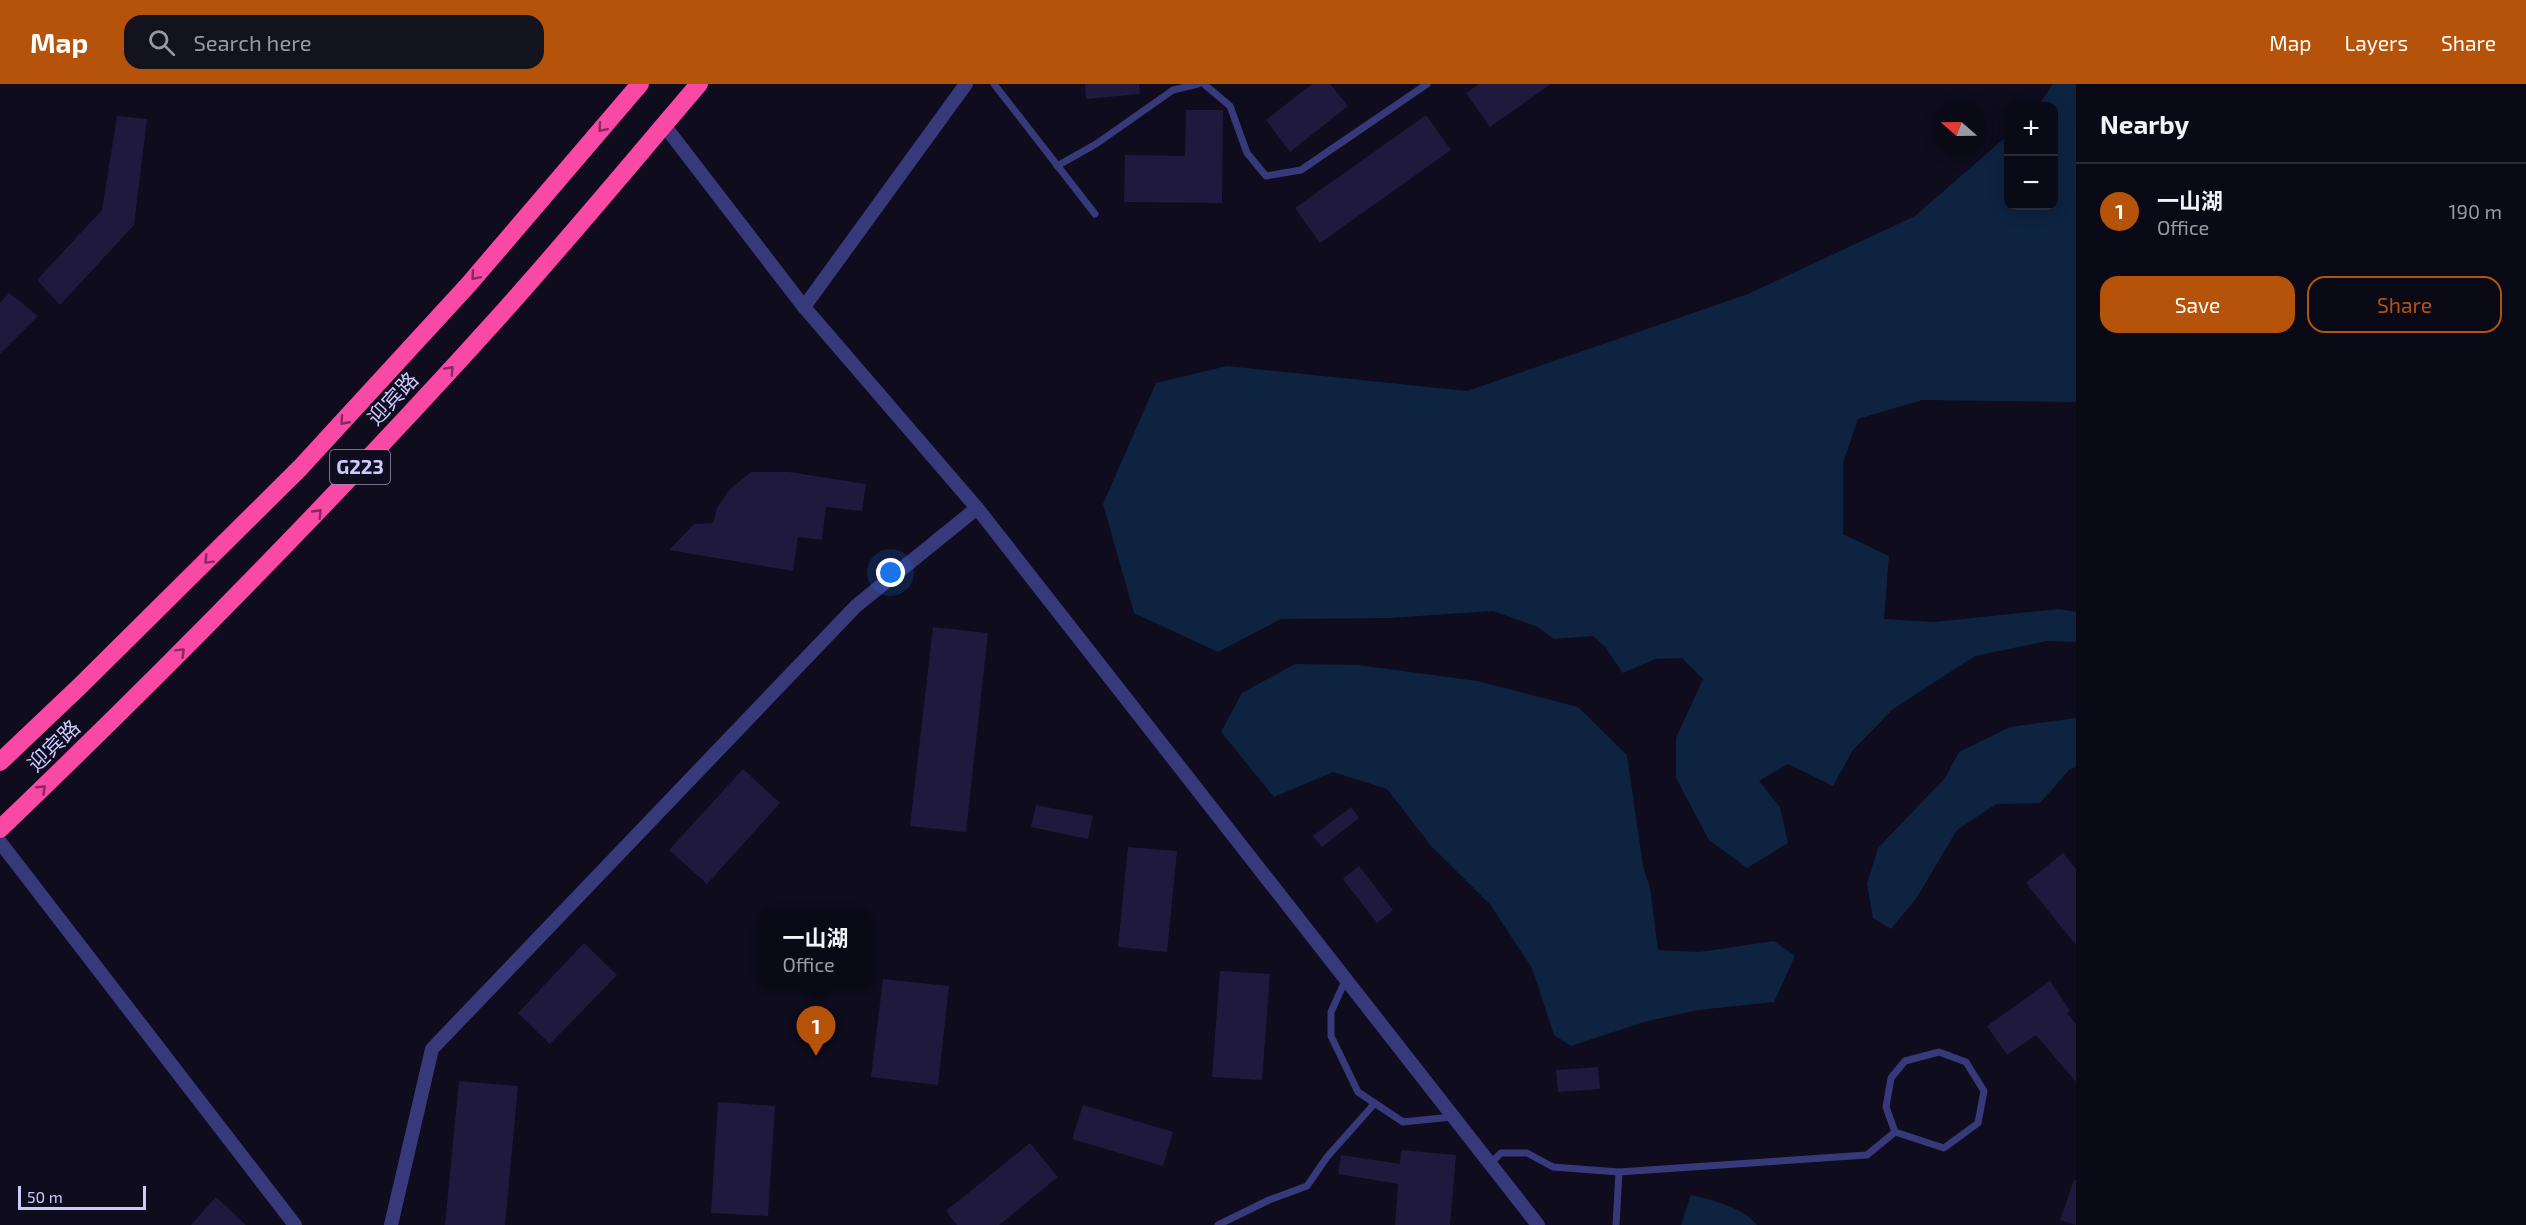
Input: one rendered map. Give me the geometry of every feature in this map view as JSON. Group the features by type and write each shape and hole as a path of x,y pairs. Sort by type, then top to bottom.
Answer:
{"highway":[{"name":"迎宾路","path":"0,762 300,468 469,284 640,84"},
{"name":"迎宾路","path":"0,829 113,721 324,507 506,309 699,84"}],"street":[{"path":"804,307 966,84"},
{"path":"664,125 804,307 977,508 1538,1225"},
{"path":"392,1225 432,1049 856,606 977,508"},
{"path":"0,842 295,1225"}],"lane":[{"path":"994,84 1095,214"},
{"path":"1058,166 1096,144 1173,90 1198,84"},
{"path":"1204,84 1230,106 1247,153 1266,176 1300,170 1427,84"},
{"path":"1346,979 1331,1012 1331,1036 1358,1092 1403,1122 1454,1117"},
{"path":"1939,1052 1966,1062 1984,1091 1978,1123 1944,1148 1895,1132 1886,1107 1891,1078 1905,1061 1939,1052"},
{"path":"1218,1225 1269,1200 1308,1186 1327,1157 1375,1103"},
{"path":"1491,1163 1501,1153 1527,1153 1553,1167 1619,1172 1867,1155 1895,1132"},
{"path":"1616,1225 1619,1172"}],"water":[{"path":"2053,84 2076,84 2076,402 1922,400 1858,419 1843,463 1843,534 1889,556 1884,619 1934,622 2059,609 2076,612 2076,642 2047,641 1975,656 1893,709 1853,750 1833,786 1788,764 1759,781 1780,807 1788,843 1747,868 1709,840 1676,778 1676,738 1703,679 1682,658 1655,659 1623,673 1605,647 1593,636 1554,639 1538,627 1493,611 1389,618 1281,619 1218,652 1134,613 1103,504 1156,383 1227,366 1467,391 1748,294 1915,216 2004,138 2004,210 2058,210 2058,102 2041,102"},
{"path":"1295,664 1358,665 1477,681 1578,707 1627,755 1643,866 1650,888 1658,950 1699,952 1774,941 1795,956 1774,1002 1698,1010 1644,1022 1571,1046 1554,1035 1532,968 1489,903 1432,847 1387,789 1333,772 1274,797 1221,732 1242,693"},
{"path":"2076,718 2076,767 2070,769 2040,803 1996,804 1957,830 1916,899 1891,929 1873,918 1867,884 1878,848 1945,778 1959,752 2010,727"},
{"path":"1691,1195 1735,1209 1757,1225 1681,1225"}],"building":[{"path":"1085,84 1139,84 1140,94 1086,99"},
{"path":"1312,84 1330,84 1348,106 1290,152 1266,120"},
{"path":"1479,84 1551,84 1490,127 1466,93"},
{"path":"1186,110 1223,110 1222,203 1124,202 1125,155 1185,156"},
{"path":"1426,115 1451,150 1320,243 1295,208"},
{"path":"117,116 147,119 134,225 60,305 37,280 102,210"},
{"path":"9,293 38,316 0,354 0,303"},
{"path":"751,472 789,472 866,484 862,511 826,507 822,540 798,537 793,571 669,550 694,524 713,523 717,508 730,489"},
{"path":"933,627 988,633 966,832 910,826"},
{"path":"743,769 780,803 707,884 669,850"},
{"path":"1036,805 1093,816 1088,839 1031,827"},
{"path":"1351,807 1359,818 1322,847 1313,836"},
{"path":"1128,847 1177,851 1167,952 1118,947"},
{"path":"2063,853 2076,869 2076,945 2026,883"},
{"path":"1359,866 1393,910 1377,923 1343,879"},
{"path":"584,943 617,975 550,1044 518,1013"},
{"path":"1220,971 1270,974 1262,1080 1212,1077"},
{"path":"883,979 949,986 938,1085 871,1077"},
{"path":"2050,981 2070,1011 2067,1013 2076,1024 2076,1082 2036,1035 2007,1055 1987,1026"},
{"path":"1598,1067 1600,1089 1558,1092 1556,1070"},
{"path":"459,1081 518,1086 505,1225 445,1225"},
{"path":"718,1102 775,1106 768,1216 711,1213"},
{"path":"1083,1105 1173,1132 1163,1166 1072,1139"},
{"path":"1030,1143 1058,1177 999,1225 957,1225 946,1211"},
{"path":"1401,1150 1456,1155 1450,1225 1395,1225 1398,1184 1338,1174 1341,1155 1400,1164"},
{"path":"2074,1180 2076,1180 2076,1225 2060,1220"},
{"path":"216,1197 246,1225 191,1225"}],"place":[{"name":"一山湖","path":"816,1056"}]}
